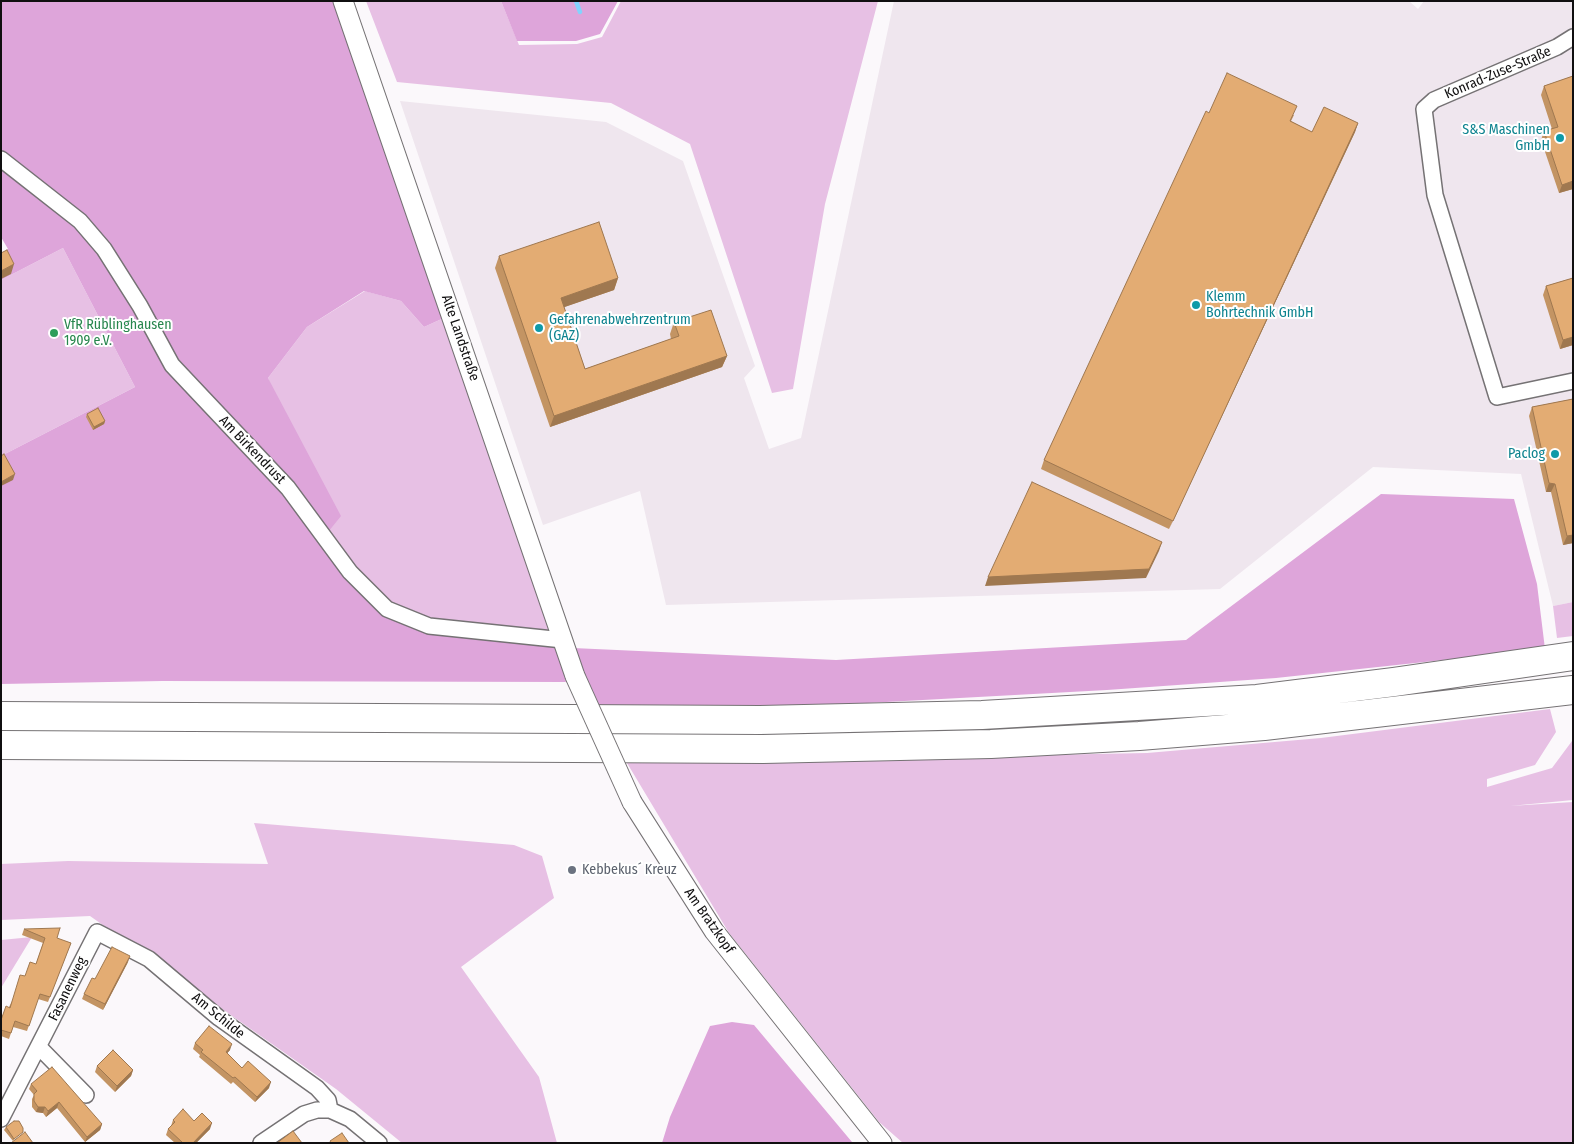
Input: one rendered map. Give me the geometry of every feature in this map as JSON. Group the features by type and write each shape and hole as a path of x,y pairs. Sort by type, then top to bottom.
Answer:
{"highway":[{"path":"1,716 760,720 982,715 1257,699 1534,663 1573,656"},
{"path":"1,745 763,749 990,744 1139,736 1264,726 1537,696 1573,690"}],"street":[{"name":"Alte Landstraße","path":"343,1 575,676"},
{"name":"Konrad-Zuse-Straße","path":"1573,38 1557,47 1434,100 1424,110 1435,196 1497,397 1573,381"},
{"name":"Am Birkendrust","path":"1,159 80,221 104,250 140,306 172,365 288,488 350,572 387,609 429,626 563,640"},
{"name":"Am Bratzkopf","path":"575,676 632,802 714,930 882,1143"},
{"name":"Fasanenweg","path":"1,1119 97,932"},
{"name":"Am Schilde","path":"97,932 149,959 218,1018 317,1088 328,1100 330,1110"},
{"path":"39,1048 86,1096"},
{"path":"262,1143 304,1114 317,1110 330,1110 350,1119 379,1143"}],"shaded area":[{"path":"1,1 335,1 446,317 424,327 401,301 364,291 307,327 268,378 341,516 320,542 384,610 557,647 566,682 162,681 1,684 1,456 135,387 63,248 1,280 1,253 8,249 1,237"},
{"path":"366,1 501,1 519,45 577,44 602,37 621,1 878,1 825,204 793,389 772,393 690,144 611,103 397,82"},
{"path":"501,1 618,1 600,34 576,41 517,41"},
{"path":"894,1 1409,1 1418,9 1424,1 1573,1 1573,602 1553,606 1521,474 1373,467 1220,589 666,605 640,491 543,525 400,101 606,122 683,161 755,366 744,378 769,449 801,438"},
{"name":"VfR Rüblinghausen 1909 e.V.","path":"63,248 135,387 1,456 1,280"},
{"path":"365,291 401,301 424,327 446,317 554,635 429,622 388,605 323,538 268,378 307,327"},
{"path":"1381,494 1514,499 1537,584 1545,649 1276,678 1107,690 757,709 596,707 573,648 836,660 1186,640"},
{"path":"1573,602 1573,636 1557,638 1553,606"},
{"path":"1573,704 1573,800 1510,806 1573,802 1573,1143 903,1143 879,1122 729,933 627,763 1147,753 1321,738 1550,709 1556,732 1535,765 1487,779 1487,787 1552,768 1572,741"},
{"path":"254,823 514,845 542,856 554,898 461,967 539,1077 557,1143 402,1143 336,1089 90,916 1,920 1,864 68,861 268,864"},
{"path":"32,937 1,988 1,940"},
{"path":"732,1022 754,1025 852,1142 662,1143 670,1117 710,1026"}],"building":[{"name":"Klemm Bohrtechnik GmbH","path":"1227,73 1297,106 1290,121 1312,132 1324,107 1358,123 1173,521 1044,460 1206,111 1209,113"},
{"name":"S&S Maschinen GmbH","path":"1573,76 1573,181 1562,185 1544,131 1558,127 1544,86"},
{"name":"Gefahrenabwehrzentrum (GAZ)","path":"599,222 618,278 561,298 585,369 679,336 674,322 711,310 727,356 554,416 499,256"},
{"path":"7,250 14,264 1,271 1,253"},
{"path":"1573,278 1573,337 1563,340 1546,286"},
{"name":"Paclog","path":"1573,399 1573,535 1567,536 1555,484 1549,483 1532,407"},
{"path":"98,408 105,421 94,427 87,414"},
{"path":"4,454 15,474 1,482 1,456"},
{"path":"1032,482 1162,542 1149,569 988,577"},
{"path":"60,928 57,938 71,943 50,997 40,994 29,1026 15,1021 11,1033 1,1030 1,1020 6,1006 10,1008 20,975 25,976 30,962 36,964 45,938 24,929"},
{"path":"112,947 130,956 105,1004 84,994 92,978 95,979"},
{"path":"209,1026 232,1044 226,1052 242,1068 248,1061 271,1082 257,1097 235,1077 233,1078 201,1052 203,1050 195,1043"},
{"path":"113,1050 133,1070 117,1086 97,1066"},
{"path":"52,1067 102,1124 87,1137 59,1102 48,1111 45,1107 38,1107 34,1101 34,1094 37,1091 31,1084"},
{"path":"183,1109 194,1121 202,1113 212,1123 193,1143 183,1143 168,1129"},
{"path":"14,1121 19,1121 23,1132 14,1139 6,1127"},
{"path":"293,1131 302,1143 277,1143"},
{"path":"25,1132 33,1143 11,1143"},
{"path":"342,1133 349,1143 331,1143 330,1141"}],"waterway":[{"path":"576,1 580,12"}],"place":[{"name":"S&S Maschinen GmbH","path":"1560,138"},
{"name":"Klemm Bohrtechnik GmbH","path":"1196,305"},
{"name":"Gefahrenabwehrzentrum (GAZ)","path":"539,328"},
{"name":"VfR Rüblinghausen 1909 e.V.","path":"54,333"},
{"name":"Paclog","path":"1555,454"},
{"name":"Kebbekus´ Kreuz","path":"572,870"}]}
